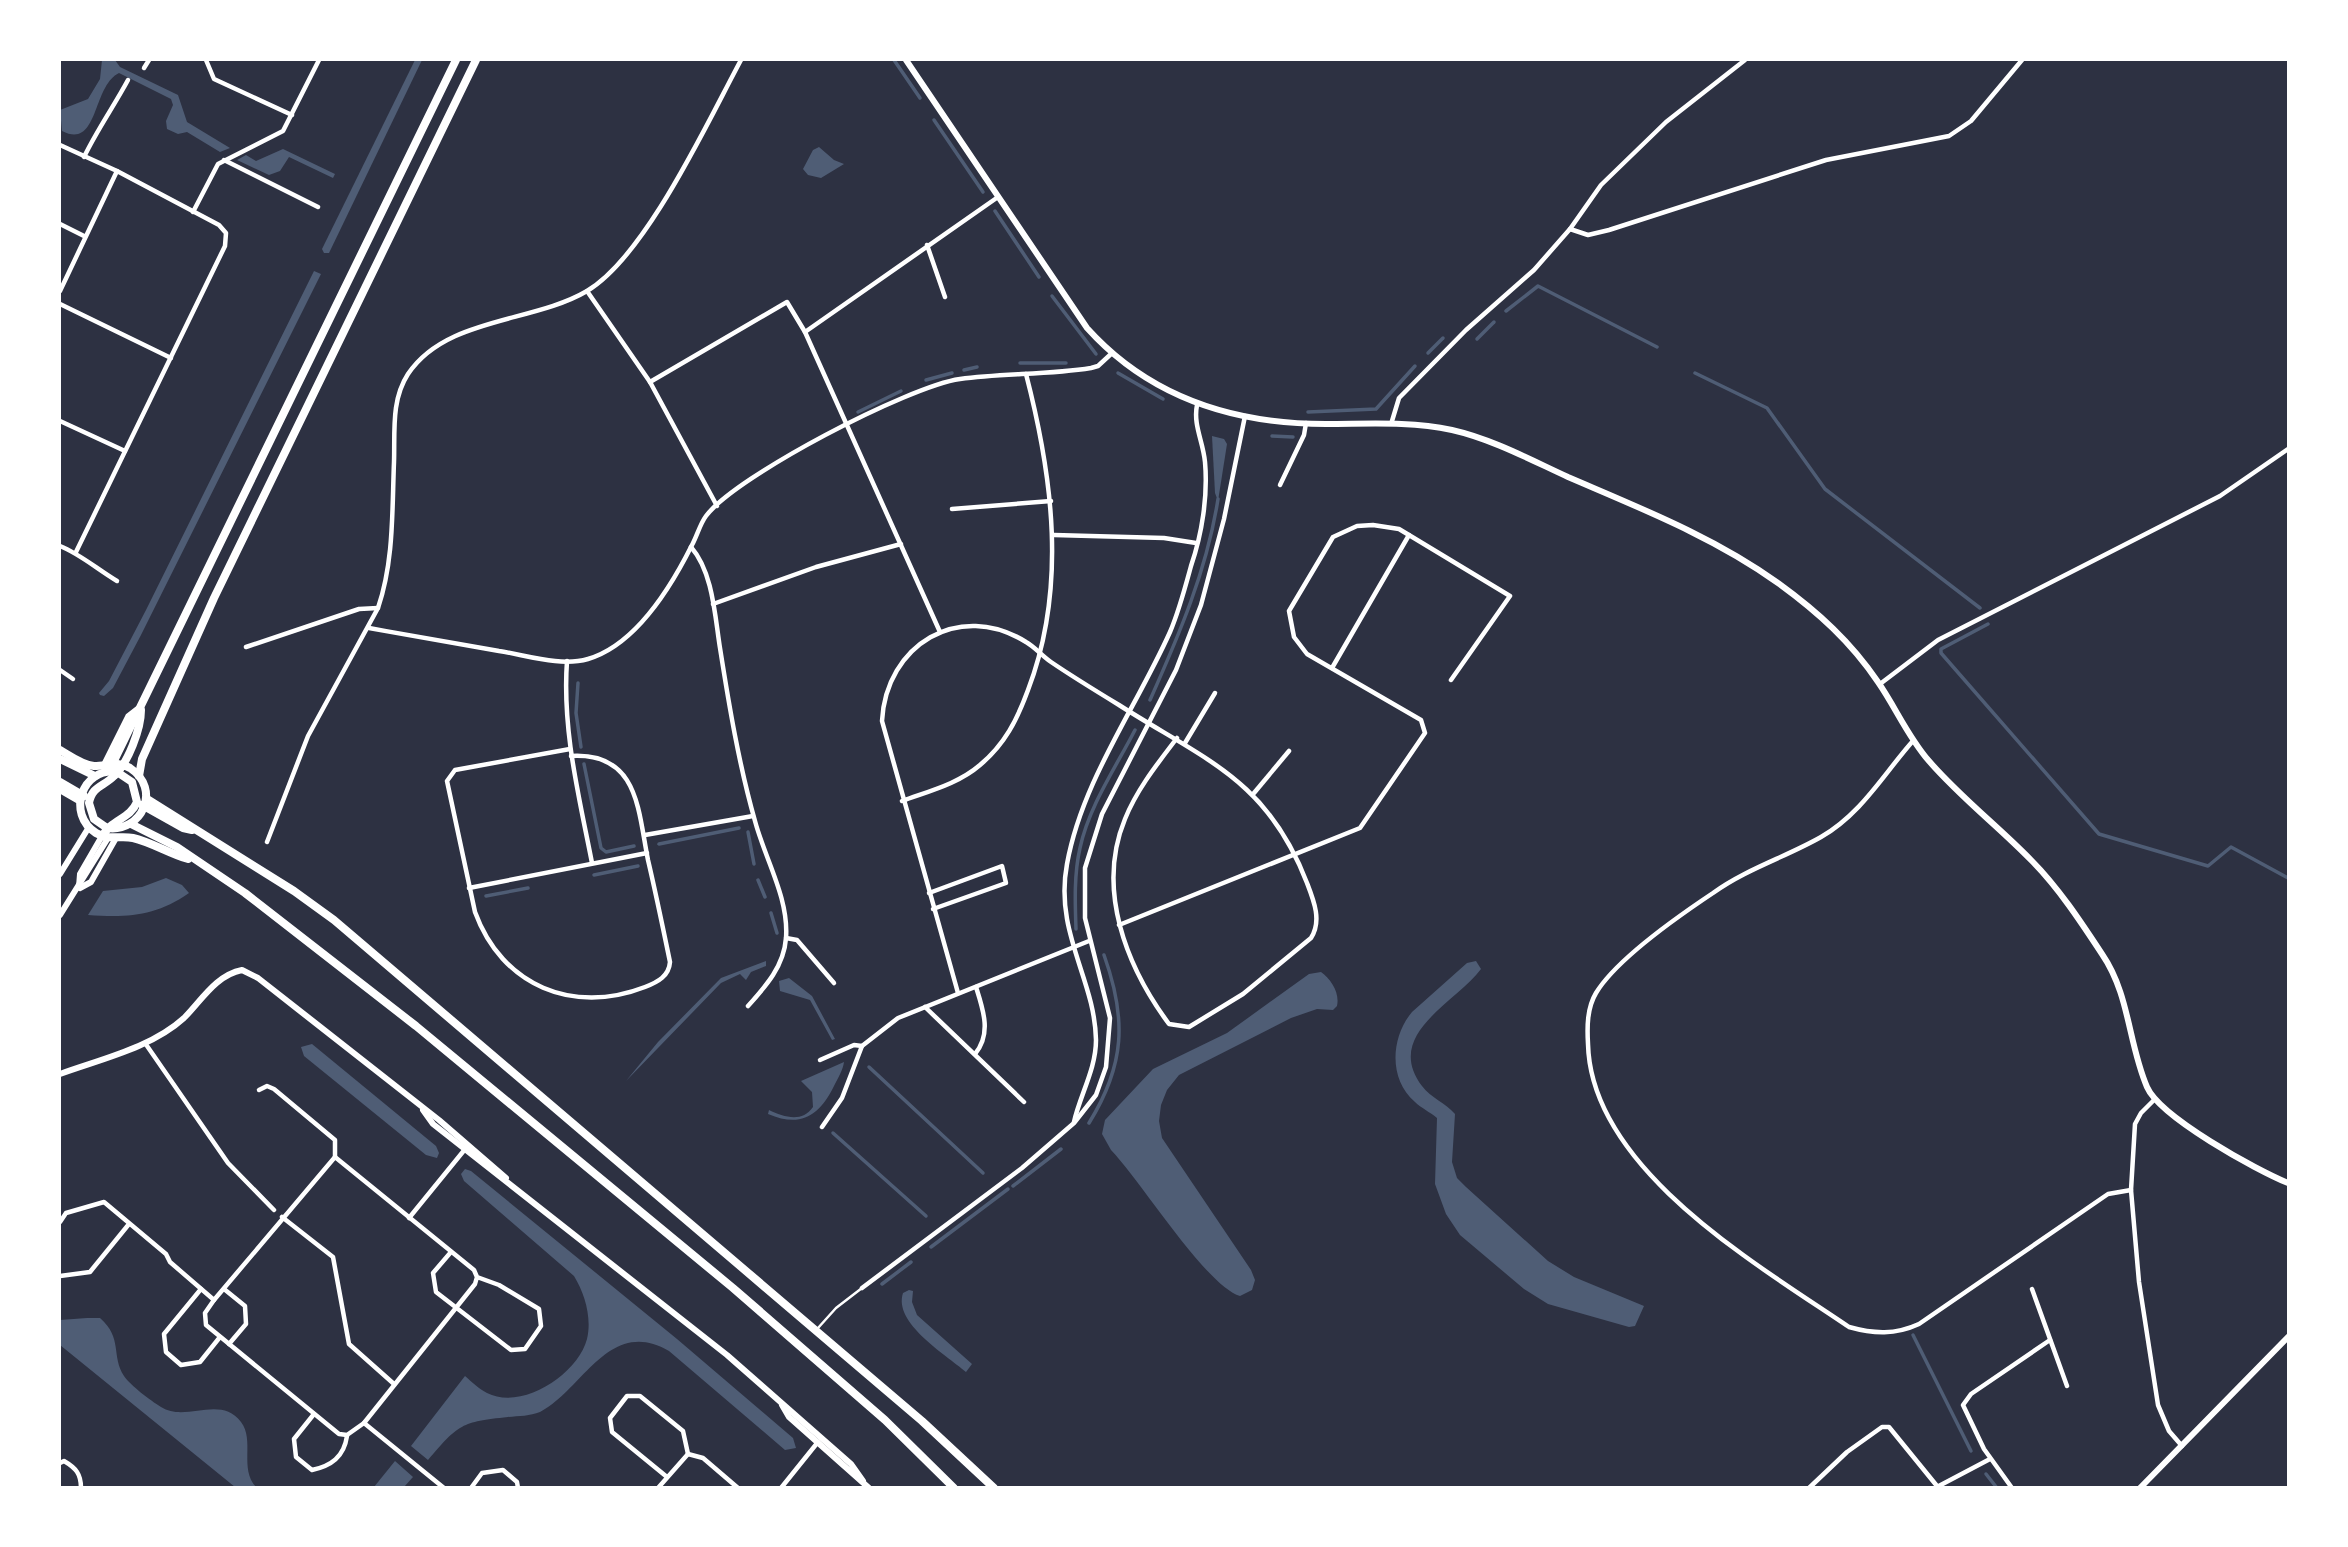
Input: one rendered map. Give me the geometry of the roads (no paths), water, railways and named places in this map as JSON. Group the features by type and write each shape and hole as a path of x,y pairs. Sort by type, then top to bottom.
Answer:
{"main road":[{"path":"194,861 89,827 82,817 80,797 95,776 111,766 129,717 141,707 456,60"},
{"path":"146,803 139,776 142,759 214,598 476,60"},
{"path":"112,834 94,819 89,799 141,722 141,707"},
{"path":"60,750 87,765 111,766 139,776"},
{"path":"60,759 95,776"},
{"path":"111,766 132,782 136,802 112,834"},
{"path":"60,782 80,797"},
{"path":"60,789 89,799"},
{"path":"136,802 146,803 183,828 192,830 294,891 334,920 816,1331 994,1488"},
{"path":"112,834 131,824 146,803"},
{"path":"131,824 177,847 282,920 427,1034 733,1288 885,1420 954,1488"}],"street":[{"path":"144,68 149,60"},
{"path":"206,60 214,79 292,115"},
{"path":"193,212 213,169 223,160 279,135 319,60"},
{"path":"267,842 309,736 379,608 391,551 396,399 408,374 429,351 470,331 556,304 587,291 615,269 643,233 686,162 741,60"},
{"path":"906,60 1087,328 1111,354 1145,380 1197,405 1245,416 1306,424 1392,422 1477,437 1719,545 1777,583 1829,622 1880,684 1912,742 1934,767 2033,862 2105,957 2126,1003 2143,1076 2154,1100 2232,1154 2288,1183"},
{"path":"1392,422 1394,407 1415,381 1466,330 1534,270 1570,229 1601,185 1666,122 1745,60"},
{"path":"1570,229 1588,235 1609,230 1826,160 1949,136 1971,121 2022,60"},
{"path":"84,157 101,123 111,112 128,80"},
{"path":"60,145 117,171 219,225 226,233 225,246 76,552"},
{"path":"223,160 318,207"},
{"path":"60,291 117,171"},
{"path":"805,332 998,197"},
{"path":"60,224 84,236"},
{"path":"928,245 945,297"},
{"path":"587,291 650,382 717,506"},
{"path":"650,382 787,302 805,332 940,632"},
{"path":"60,304 172,358"},
{"path":"368,628 567,661 587,659 611,649 635,630 691,547 706,517 737,487 847,426 934,384 959,379 1091,368 1098,366 1111,354"},
{"path":"902,801 962,778 994,753 1016,723 1041,655 1052,590 1054,535 1036,410 1026,374"},
{"path":"1074,1123 1087,1084 1096,1042 1091,1007 1071,945 1065,915 1067,865 1087,798 1170,630 1197,543 1204,509 1205,460 1194,418 1197,405"},
{"path":"862,1288 1023,1168 1074,1123 1096,1096 1106,1067 1111,1039 1107,997 1089,941 1085,918 1085,868 1101,814 1176,670 1201,605 1224,519 1245,416"},
{"path":"60,421 125,451"},
{"path":"1280,485 1304,435 1306,424"},
{"path":"1880,684 1949,634 2220,496 2288,449"},
{"path":"952,509 1051,501"},
{"path":"1119,925 1360,828 1426,728 1421,720 1307,654 1294,637 1289,611 1333,537 1357,526 1373,525 1399,530 1468,574 1510,596 1451,680"},
{"path":"1054,535 1164,538 1197,543"},
{"path":"1332,668 1409,535"},
{"path":"713,604 816,566 901,544"},
{"path":"60,546 76,552 85,562 117,581"},
{"path":"691,547 700,557 713,604 753,816 785,911 786,938 781,961 772,978 748,1006"},
{"path":"246,647 359,609 379,608"},
{"path":"958,993 902,801 882,721 883,701 900,662 918,642 940,632 980,626 1026,642 1041,655 1147,723 1177,738 1185,743 1254,793 1273,816 1296,854 1313,899 1316,930 1311,938 1243,994 1200,1023 1189,1027 1169,1024 1134,964 1119,925 1114,878 1115,850 1125,818 1144,782 1177,738"},
{"path":"567,661 564,700 571,756 592,863"},
{"path":"60,670 73,679"},
{"path":"1185,743 1215,692"},
{"path":"1912,742 1881,783 1841,823 1822,836 1714,891 1618,968 1595,994 1589,1009 1587,1032 1593,1080 1603,1104 1634,1155 1664,1189 1716,1236 1849,1327 1884,1334 1919,1324 2108,1194 2131,1190"},
{"path":"570,748 455,770 448,776 468,888 482,932 494,950 522,976 542,988 583,999 618,996 657,981 670,967 645,835 637,798 618,769 590,755 571,756"},
{"path":"1254,793 1289,751"},
{"path":"645,835 753,816"},
{"path":"60,874 89,827"},
{"path":"60,915 112,834"},
{"path":"468,888 647,853"},
{"path":"929,893 1002,866 1006,883 933,909"},
{"path":"786,938 797,940 834,983"},
{"path":"822,1127 842,1097 862,1046 898,1018 1071,945 1089,941"},
{"path":"60,1074 144,1043 183,1019 222,978 235,971 250,972 467,1147 499,1168 510,1182 727,1355 820,1440 851,1464 870,1488"},
{"path":"975,1054 983,1040 985,1021 976,987"},
{"path":"925,1007 1024,1102"},
{"path":"144,1043 220,1152 274,1210"},
{"path":"820,1059 854,1045 862,1046"},
{"path":"259,1090 267,1086 274,1089 335,1140 335,1157 214,1300 205,1313 206,1325 339,1434 347,1436"},
{"path":"2154,1100 2141,1113 2135,1124 2131,1190 2139,1282 2158,1405 2169,1430 2182,1446"},
{"path":"409,1218 467,1147"},
{"path":"335,1157 474,1270 477,1277 499,1285 539,1310 541,1326 525,1349 511,1350 436,1292 433,1273 451,1252"},
{"path":"60,1222 66,1213 100,1202 166,1254 170,1262 214,1300"},
{"path":"282,1217 332,1256 349,1345 394,1384"},
{"path":"60,1276 90,1272 129,1224"},
{"path":"314,1414 294,1439 296,1457 312,1470 330,1466 345,1446 347,1436 364,1423 457,1307 477,1277"},
{"path":"201,1289 164,1335 166,1352 181,1365 200,1362 220,1337"},
{"path":"224,1289 245,1306 246,1324 229,1344"},
{"path":"2032,1289 2067,1385"},
{"path":"2140,1488 2288,1337"},
{"path":"2012,1488 1990,1459 1963,1405 1965,1399 2050,1340"},
{"path":"667,1477 611,1432 610,1418 627,1396 640,1396 683,1431 688,1454"},
{"path":"364,1423 444,1488"},
{"path":"1809,1488 1847,1452 1882,1427 1889,1427 1936,1487 1990,1459"},
{"path":"781,1488 820,1440"},
{"path":"658,1488 688,1454"},
{"path":"688,1454 703,1458 738,1488"},
{"path":"60,1462 75,1466 80,1474 81,1488"},
{"path":"471,1488 482,1473 503,1470 517,1482 518,1488"}],"lane":[{"path":"816,1331 836,1308 862,1288"}],"water":[{"path":"102,60 115,60 120,67 178,95 187,122 230,148 220,152 187,132 178,134 167,129 166,121 173,105 171,99 119,73 110,80 83,132 74,134 62,131 60,110 88,99 100,79"},
{"path":"415,60 422,60 329,253 324,253 322,249"},
{"path":"819,147 834,160 844,164 821,178 808,175 803,169 813,150"},
{"path":"283,149 335,174 333,178 289,157 280,171 269,175 237,160 246,155 256,161"},
{"path":"314,271 321,274 141,635 113,688 104,696 100,695 146,610"},
{"path":"1212,436 1224,439 1227,444 1218,501 1215,493"},
{"path":"166,878 182,885 189,893 165,907 141,914 88,915 103,891 142,887"},
{"path":"766,961 766,966 751,972 746,980 740,974 721,983 626,1081 658,1042 721,978"},
{"path":"1476,961 1481,969 1428,1021 1417,1035 1411,1051 1412,1067 1422,1086 1455,1114 1452,1162 1457,1178 1548,1261 1574,1277 1644,1306 1635,1326 1629,1327 1548,1304 1524,1289 1460,1235 1446,1214 1435,1184 1437,1118 1406,1093 1397,1070 1397,1045 1405,1022 1412,1012 1467,963"},
{"path":"1321,972 1336,991 1338,1001 1333,1010 1317,1009 1291,1018 1179,1075 1167,1090 1161,1105 1159,1121 1162,1138 1251,1270 1255,1280 1252,1290 1240,1296 1226,1288 1192,1254 1111,1150 1102,1134 1105,1120 1153,1069 1227,1033 1309,974"},
{"path":"789,978 812,996 835,1039 832,1040 810,1000 780,991 779,981"},
{"path":"312,1044 436,1146 439,1153 437,1158 426,1155 304,1056 301,1047"},
{"path":"844,1062 828,1096 815,1112 790,1120 768,1114 769,1110 798,1117 809,1112 813,1107 812,1092 801,1081"},
{"path":"465,1169 471,1171 677,1339 793,1438 796,1448 785,1450 669,1351 648,1343 629,1343 613,1349 555,1402 540,1412 470,1423 447,1439 428,1460 411,1446 465,1376 487,1393 501,1397 532,1393 561,1376 582,1352 587,1339 589,1323 586,1306 574,1276 464,1181 461,1174"},
{"path":"913,1291 912,1302 917,1315 972,1364 966,1372 913,1326 902,1304 903,1293"},
{"path":"100,1318 107,1325 112,1333 124,1376 161,1407 181,1412 223,1410 233,1414 241,1422 247,1437 248,1472 256,1487 235,1487 60,1345 60,1320"},
{"path":"395,1461 413,1477 404,1487 374,1487"}],"waterway":[{"path":"894,60 920,98"},
{"path":"934,120 983,192"},
{"path":"995,211 1039,277"},
{"path":"1506,311 1538,286 1657,347"},
{"path":"1052,296 1096,354"},
{"path":"1477,339 1494,322"},
{"path":"1428,353 1443,338"},
{"path":"1020,363 1066,363"},
{"path":"1308,412 1376,409 1415,366"},
{"path":"964,370 977,367"},
{"path":"926,380 952,373"},
{"path":"1118,373 1163,399"},
{"path":"1695,373 1767,408 1825,489 1980,608"},
{"path":"858,412 901,391"},
{"path":"1272,436 1293,437"},
{"path":"1150,700 1199,577 1218,499"},
{"path":"1988,624 1941,649 1941,653 2099,834 2208,866 2231,847 2288,878"},
{"path":"578,683 576,713 581,747"},
{"path":"1076,929 1076,878 1084,832 1096,802 1135,730"},
{"path":"584,764 601,848 606,852 634,846"},
{"path":"659,844 739,828"},
{"path":"748,832 754,864"},
{"path":"594,875 638,866"},
{"path":"758,880 765,897"},
{"path":"486,896 528,888"},
{"path":"771,913 777,933"},
{"path":"1089,1123 1110,1081 1119,1041 1116,1000 1104,955"},
{"path":"869,1067 983,1173"},
{"path":"833,1133 926,1216"},
{"path":"1013,1186 1061,1149"},
{"path":"931,1247 1008,1189"},
{"path":"882,1284 911,1262"},
{"path":"1913,1335 1971,1451"},
{"path":"1986,1474 1997,1488"}]}
